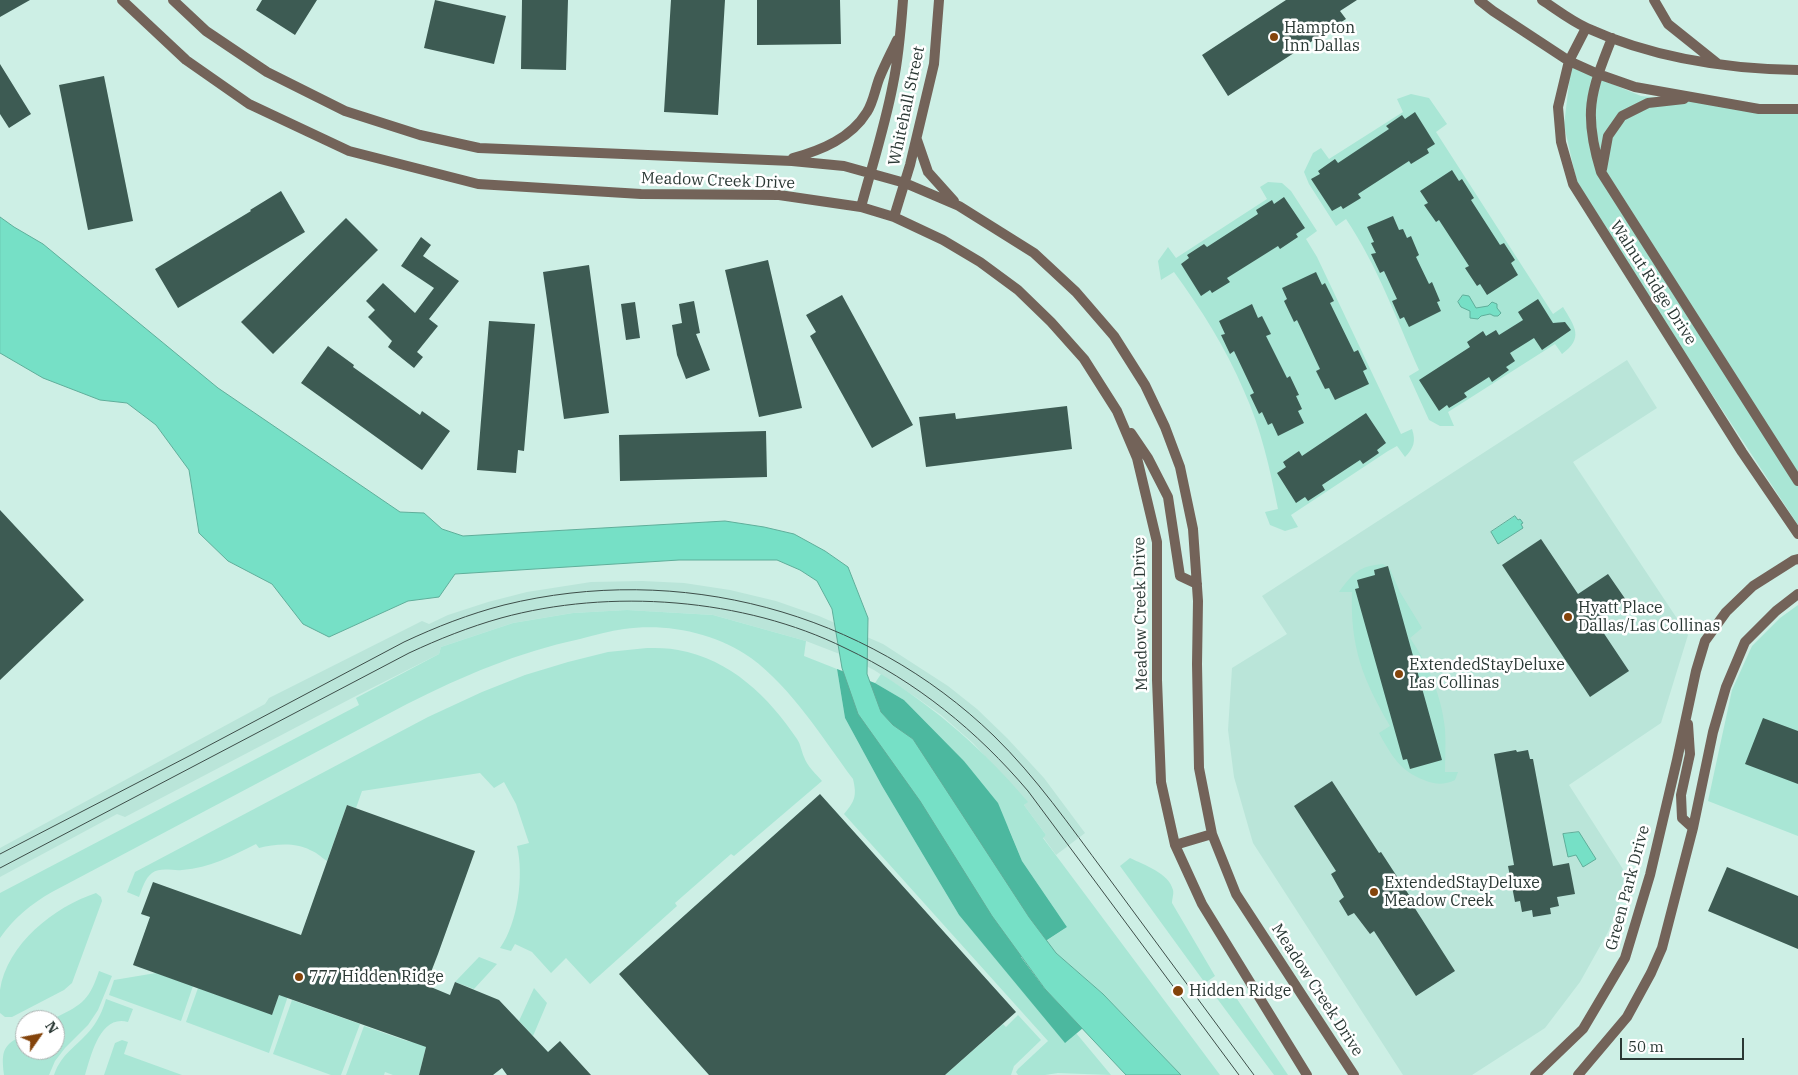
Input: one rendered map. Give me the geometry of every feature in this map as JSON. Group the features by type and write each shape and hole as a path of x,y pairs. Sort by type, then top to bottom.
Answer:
{"street":[{"name":"Meadow Creek Drive","path":"122,0 186,60 249,104 349,151 478,184 641,194 779,195 861,207 894,218 943,240 980,262 1018,290 1051,322 1084,359 1117,411 1137,458 1157,542 1157,680 1161,782 1175,846 1202,904 1307,1075"},
{"name":"Meadow Creek Drive","path":"173,0 206,31 267,72 345,111 420,135 479,148 784,161 844,166 905,183 959,206 1034,253 1076,292 1114,336 1145,385 1165,427 1180,467 1193,529 1196,584 1199,768 1212,834 1236,894 1354,1075"},
{"name":"Whitehall Street","path":"861,207 894,83 903,0"},
{"name":"Whitehall Street","path":"894,218 905,183 934,64 939,0"},
{"path":"1480,0 1493,11 1568,61 1598,74 1636,87 1759,109 1798,109"},
{"path":"1542,0 1586,28 1633,46 1709,64 1764,70 1798,70"},
{"path":"1654,0 1668,24 1718,65"},
{"name":"Walnut Ridge Drive","path":"1586,28 1568,61 1558,107 1559,128 1573,184 1742,452 1798,534"},
{"path":"784,161 828,146 852,131 868,111 879,78 901,30"},
{"name":"Walnut Ridge Drive","path":"1612,38 1598,74 1591,105 1593,144 1601,172 1691,316 1798,481"},
{"path":"1601,172 1608,136 1622,116 1648,103 1697,98"},
{"path":"916,139 928,172 959,206"},
{"path":"1117,411 1148,458 1168,497 1180,576 1196,584"},
{"path":"1776,446 1798,466"},
{"name":"Green Park Drive","path":"1536,1075 1583,1029 1625,958 1650,875 1696,672 1705,641 1726,612 1753,586 1794,560 1798,560"},
{"path":"1578,1075 1627,1017 1651,973 1664,940 1694,828 1713,732 1726,687 1745,642 1776,611 1798,594"},
{"name":"Green Park Drive","path":"1688,710 1690,754 1681,795 1682,818 1694,828"},
{"path":"1175,846 1212,834"}],"shaded area":[{"path":"1571,67 1641,96 1798,112 1798,525 1579,192 1564,125"},
{"path":"1411,94 1429,98 1447,124 1436,132 1553,314 1563,307 1574,326 1575,332 1573,343 1562,354 1555,344 1448,412 1454,426 1440,426 1429,420 1409,376 1419,370 1377,274 1346,219 1336,226 1309,184 1304,172 1313,153 1321,148 1329,159 1403,112 1397,99"},
{"path":"1268,182 1282,183 1291,191 1317,231 1306,239 1317,257 1401,434 1412,429 1414,437 1412,447 1405,457 1397,446 1388,451 1291,515 1298,527 1285,531 1270,525 1265,512 1278,509 1275,494 1260,434 1237,375 1212,329 1174,272 1161,280 1158,261 1168,247 1176,258 1267,199 1260,187"},
{"path":"0,217 43,244 218,388 400,512 424,513 442,529 463,536 725,521 794,534 825,551 848,567 868,618 867,674 881,712 893,725 913,739 1029,917 1056,953 1103,994 1181,1075 1126,1075 1045,989 992,916 920,801 858,714 842,668 832,609 817,581 800,570 777,560 679,560 455,574 439,597 408,601 329,637 303,624 272,584 228,561 199,533 189,470 156,425 127,403 100,400 43,378 0,353"},
{"path":"1463,295 1469,296 1476,308 1488,306 1492,302 1497,304 1497,308 1501,313 1498,316 1490,314 1481,316 1478,319 1470,318 1470,311 1461,307 1458,302"},
{"path":"1627,360 1657,408 1573,462 1688,635 1661,723 1569,785 1628,877 1624,890 1608,932 1580,982 1545,1028 1472,1075 1403,1075 1253,843 1234,777 1228,730 1232,668 1287,634 1262,596"},
{"path":"1515,516 1523,523 1521,524 1523,528 1498,544 1491,532"},
{"name":"ExtendedStayDeluxe Las Collinas","path":"1383,564 1390,569 1400,592 1422,628 1410,638 1423,659 1441,705 1445,729 1445,772 1458,772 1455,780 1447,783 1432,783 1402,767 1392,755 1379,733 1390,726 1372,693 1360,662 1353,630 1352,592 1339,592 1357,572 1368,567"},
{"path":"642,581 684,583 730,590 776,601 819,616 883,644 948,686 977,709 1044,778 1085,833 1056,855 1043,837 1046,835 1024,805 1027,802 973,743 941,715 917,698 874,670 850,658 806,641 713,615 627,610 573,613 513,623 441,647 439,654 125,817 117,814 0,877 0,848 265,704 269,698 422,621 429,624 448,615 527,592 591,582"},
{"path":"1798,605 1798,836 1708,801 1732,690 1752,646 1780,618"},
{"path":"627,610 713,615 806,641 804,656 837,669 845,718 882,786 959,915 1065,1042 1076,1033 1111,1075 1058,1073 1018,1075 1016,1072 1018,1069 1048,1041 844,814 854,798 853,779 806,715 780,684 751,658 737,649 707,636 674,629 641,627 602,633 512,658 450,684 407,704 52,892 23,912 0,938 0,893 359,705 356,698 439,654 441,647 513,623 573,613"},
{"path":"647,648 674,649 697,655 715,662 746,682 761,695 786,723 798,741 807,764 822,781 734,856 731,854 675,903 677,906 590,984 566,958 551,973 532,952 515,944 511,951 500,948 511,926 518,899 520,871 517,846 529,843 516,804 504,782 494,788 480,773 362,791 356,808 347,805 327,861 304,847 278,845 259,848 256,844 220,861 202,867 155,871 147,878 139,897 127,892 135,872 428,717 525,675 608,652"},
{"path":"837,669 875,683 904,700 964,761 998,803 1022,861 1067,927 1021,957 1045,989 1083,1028 1065,1043 959,915 882,786 845,718"},
{"path":"881,674 922,702 959,732 994,765 1028,802 1024,805 1046,835 1043,838 1220,1075 1181,1075 1103,994 1056,953 1046,941 1067,927 1022,861 1009,829 964,761 904,700 875,683"},
{"path":"1579,832 1596,859 1583,867 1576,855 1568,857 1563,834"},
{"path":"1130,858 1155,870 1171,884 1173,892 1172,903 1215,976 1205,983 1120,866"},
{"path":"96,893 101,897 102,901 72,983 64,990 25,1010 15,1010 15,1015 12,1017 5,1017 0,1013 0,990 4,973 12,957 22,943 49,918 80,899"},
{"path":"479,957 497,964 474,989 455,982"},
{"path":"99,971 112,976 98,1010 88,1025 65,1048 65,1013 76,1007 87,997"},
{"path":"156,973 193,986 181,1021 109,995 114,980"},
{"path":"1225,985 1231,987 1235,996 1288,1075 1274,1075 1213,993"},
{"path":"282,987 290,990 269,1053 186,1022 198,988 272,1014"},
{"path":"534,988 547,1003 533,1036 519,1021"},
{"path":"106,999 133,1009 128,1022 118,1021 110,1024 98,1038 85,1075 54,1075 61,1060 65,1060 65,1056 87,1034 102,1011"},
{"path":"292,1000 360,1024 341,1075 331,1075 273,1054"},
{"path":"1018,1015 1041,1040 1014,1066 1011,1075 945,1075 1003,1024 1006,1027"},
{"path":"364,1026 407,1041 427,1043 419,1075 393,1075 385,1072 384,1075 346,1075"},
{"path":"15,1040 15,1060 56,1060 49,1075 4,1075 3,1060 5,1049"},
{"path":"122,1040 128,1042 124,1054 182,1075 104,1075 115,1043"}],"building":[{"path":"0,0 30,0 0,17"},
{"path":"262,0 317,0 295,35 256,10"},
{"path":"435,0 506,16 494,64 424,48"},
{"path":"522,0 568,0 566,70 521,69"},
{"path":"671,0 725,0 718,115 664,112"},
{"path":"757,0 840,0 841,44 757,45"},
{"name":"Hampton Inn Dallas","path":"1286,0 1357,0 1340,11 1346,19 1228,96 1202,55"},
{"path":"0,64 31,114 9,128 0,114"},
{"path":"104,76 133,221 88,230 59,85"},
{"path":"1415,112 1435,144 1427,149 1429,153 1411,164 1409,161 1358,194 1361,198 1343,209 1341,206 1332,211 1311,179 1320,174 1318,171 1335,159 1338,163 1389,129 1386,126 1402,115 1405,119"},
{"path":"1452,170 1459,181 1462,179 1474,198 1471,200 1500,245 1504,243 1515,260 1511,263 1518,275 1487,295 1480,284 1477,286 1465,268 1469,266 1439,220 1436,222 1424,205 1428,203 1420,191"},
{"path":"281,191 305,232 178,308 155,269"},
{"path":"1284,197 1305,228 1296,234 1298,237 1280,249 1278,246 1227,278 1230,282 1212,293 1210,290 1201,296 1181,264 1189,258 1187,255 1204,244 1207,247 1258,214 1256,210 1272,200 1274,204"},
{"path":"1393,216 1399,230 1403,229 1407,238 1411,236 1419,255 1416,257 1429,284 1432,282 1440,301 1437,302 1441,311 1409,327 1404,317 1400,319 1392,301 1397,299 1384,271 1380,273 1371,254 1376,253 1371,243 1374,242 1367,227"},
{"path":"346,218 378,250 273,354 241,322"},
{"path":"421,237 431,245 423,256 459,281 429,319 438,326 417,352 423,357 414,368 388,347 392,341 368,317 375,310 366,301 383,283 415,313 434,288 401,266"},
{"path":"768,260 802,408 759,417 725,270"},
{"path":"589,265 609,413 564,419 543,272"},
{"path":"1316,272 1322,285 1325,283 1334,301 1330,303 1354,352 1358,350 1367,369 1363,371 1369,384 1335,400 1329,388 1325,389 1316,371 1320,369 1297,320 1294,322 1284,301 1287,299 1282,288"},
{"path":"842,295 913,425 872,448 810,336 816,332 806,315"},
{"path":"1538,299 1553,323 1565,322 1571,330 1542,350 1534,338 1510,353 1515,361 1506,367 1509,370 1492,382 1489,377 1464,393 1467,397 1449,408 1447,405 1439,411 1419,380 1470,347 1467,342 1483,331 1486,336 1496,330 1499,335 1523,320 1518,312"},
{"path":"694,301 700,333 696,334 710,370 686,379 677,355 672,325 682,323 679,304"},
{"path":"635,302 640,338 626,340 621,304"},
{"path":"1252,304 1258,318 1262,316 1271,334 1266,336 1287,378 1290,376 1299,395 1296,396 1302,409 1298,411 1304,423 1278,436 1272,423 1268,425 1262,412 1259,414 1250,395 1254,393 1234,351 1230,354 1221,335 1225,334 1219,321"},
{"path":"489,321 535,324 524,451 518,450 516,473 477,470"},
{"path":"328,346 354,365 353,367 420,415 422,411 450,431 422,470 301,383"},
{"path":"1067,406 1072,449 926,467 919,417 955,413 956,419"},
{"path":"1366,413 1386,443 1377,450 1379,453 1363,464 1360,460 1322,485 1325,490 1308,501 1305,497 1296,503 1277,473 1286,467 1283,462 1299,451 1302,456"},
{"path":"766,431 767,477 620,481 619,435"},
{"path":"0,510 84,600 0,680"},
{"name":"Hyatt Place Dallas/Las Collinas","path":"1541,539 1578,594 1608,574 1626,600 1595,620 1629,671 1590,697 1502,565"},
{"name":"ExtendedStayDeluxe Las Collinas","path":"1388,566 1442,760 1410,769 1407,759 1403,760 1355,589 1359,588 1357,580 1375,575 1374,570"},
{"path":"1763,718 1798,731 1798,784 1745,764"},
{"path":"1516,750 1517,752 1528,750 1530,759 1533,759 1553,866 1569,863 1575,894 1557,897 1559,906 1550,908 1551,914 1533,917 1532,910 1522,912 1520,901 1515,902 1508,866 1514,865 1494,754"},
{"name":"ExtendedStayDeluxe Meadow Creek","path":"1332,781 1411,898 1409,899 1455,971 1416,996 1374,931 1370,934 1354,913 1348,916 1339,901 1344,897 1331,874 1336,871 1294,806"},
{"path":"820,794 1016,1012 945,1075 709,1075 619,974"},
{"name":"777 Hidden Ridge","path":"347,805 475,851 426,985 450,995 455,982 499,1000 548,1052 560,1041 591,1075 507,1075 502,1068 493,1075 419,1075 426,1047 279,995 272,1015 133,965 150,917 141,914 153,882 301,935"},
{"path":"1727,867 1798,896 1798,949 1708,911"}],"tram line":[{"path":"0,854 404,642 453,621 504,605 570,593 636,590 702,595 766,608 828,628 888,657 943,693 994,736 1052,802 1254,1075"},
{"path":"0,868 409,653 466,629 501,618 543,609 587,603 631,601 676,603 721,609 764,618 806,631 845,648 897,676 967,728 1028,791 1239,1075"}],"place":[{"name":"Hampton Inn Dallas","path":"1274,37"},
{"name":"Hyatt Place Dallas/Las Collinas","path":"1568,617"},
{"name":"ExtendedStayDeluxe Las Collinas","path":"1399,674"},
{"name":"ExtendedStayDeluxe Meadow Creek","path":"1374,892"},
{"name":"777 Hidden Ridge","path":"299,977"},
{"name":"Hidden Ridge","path":"1178,991"}]}
